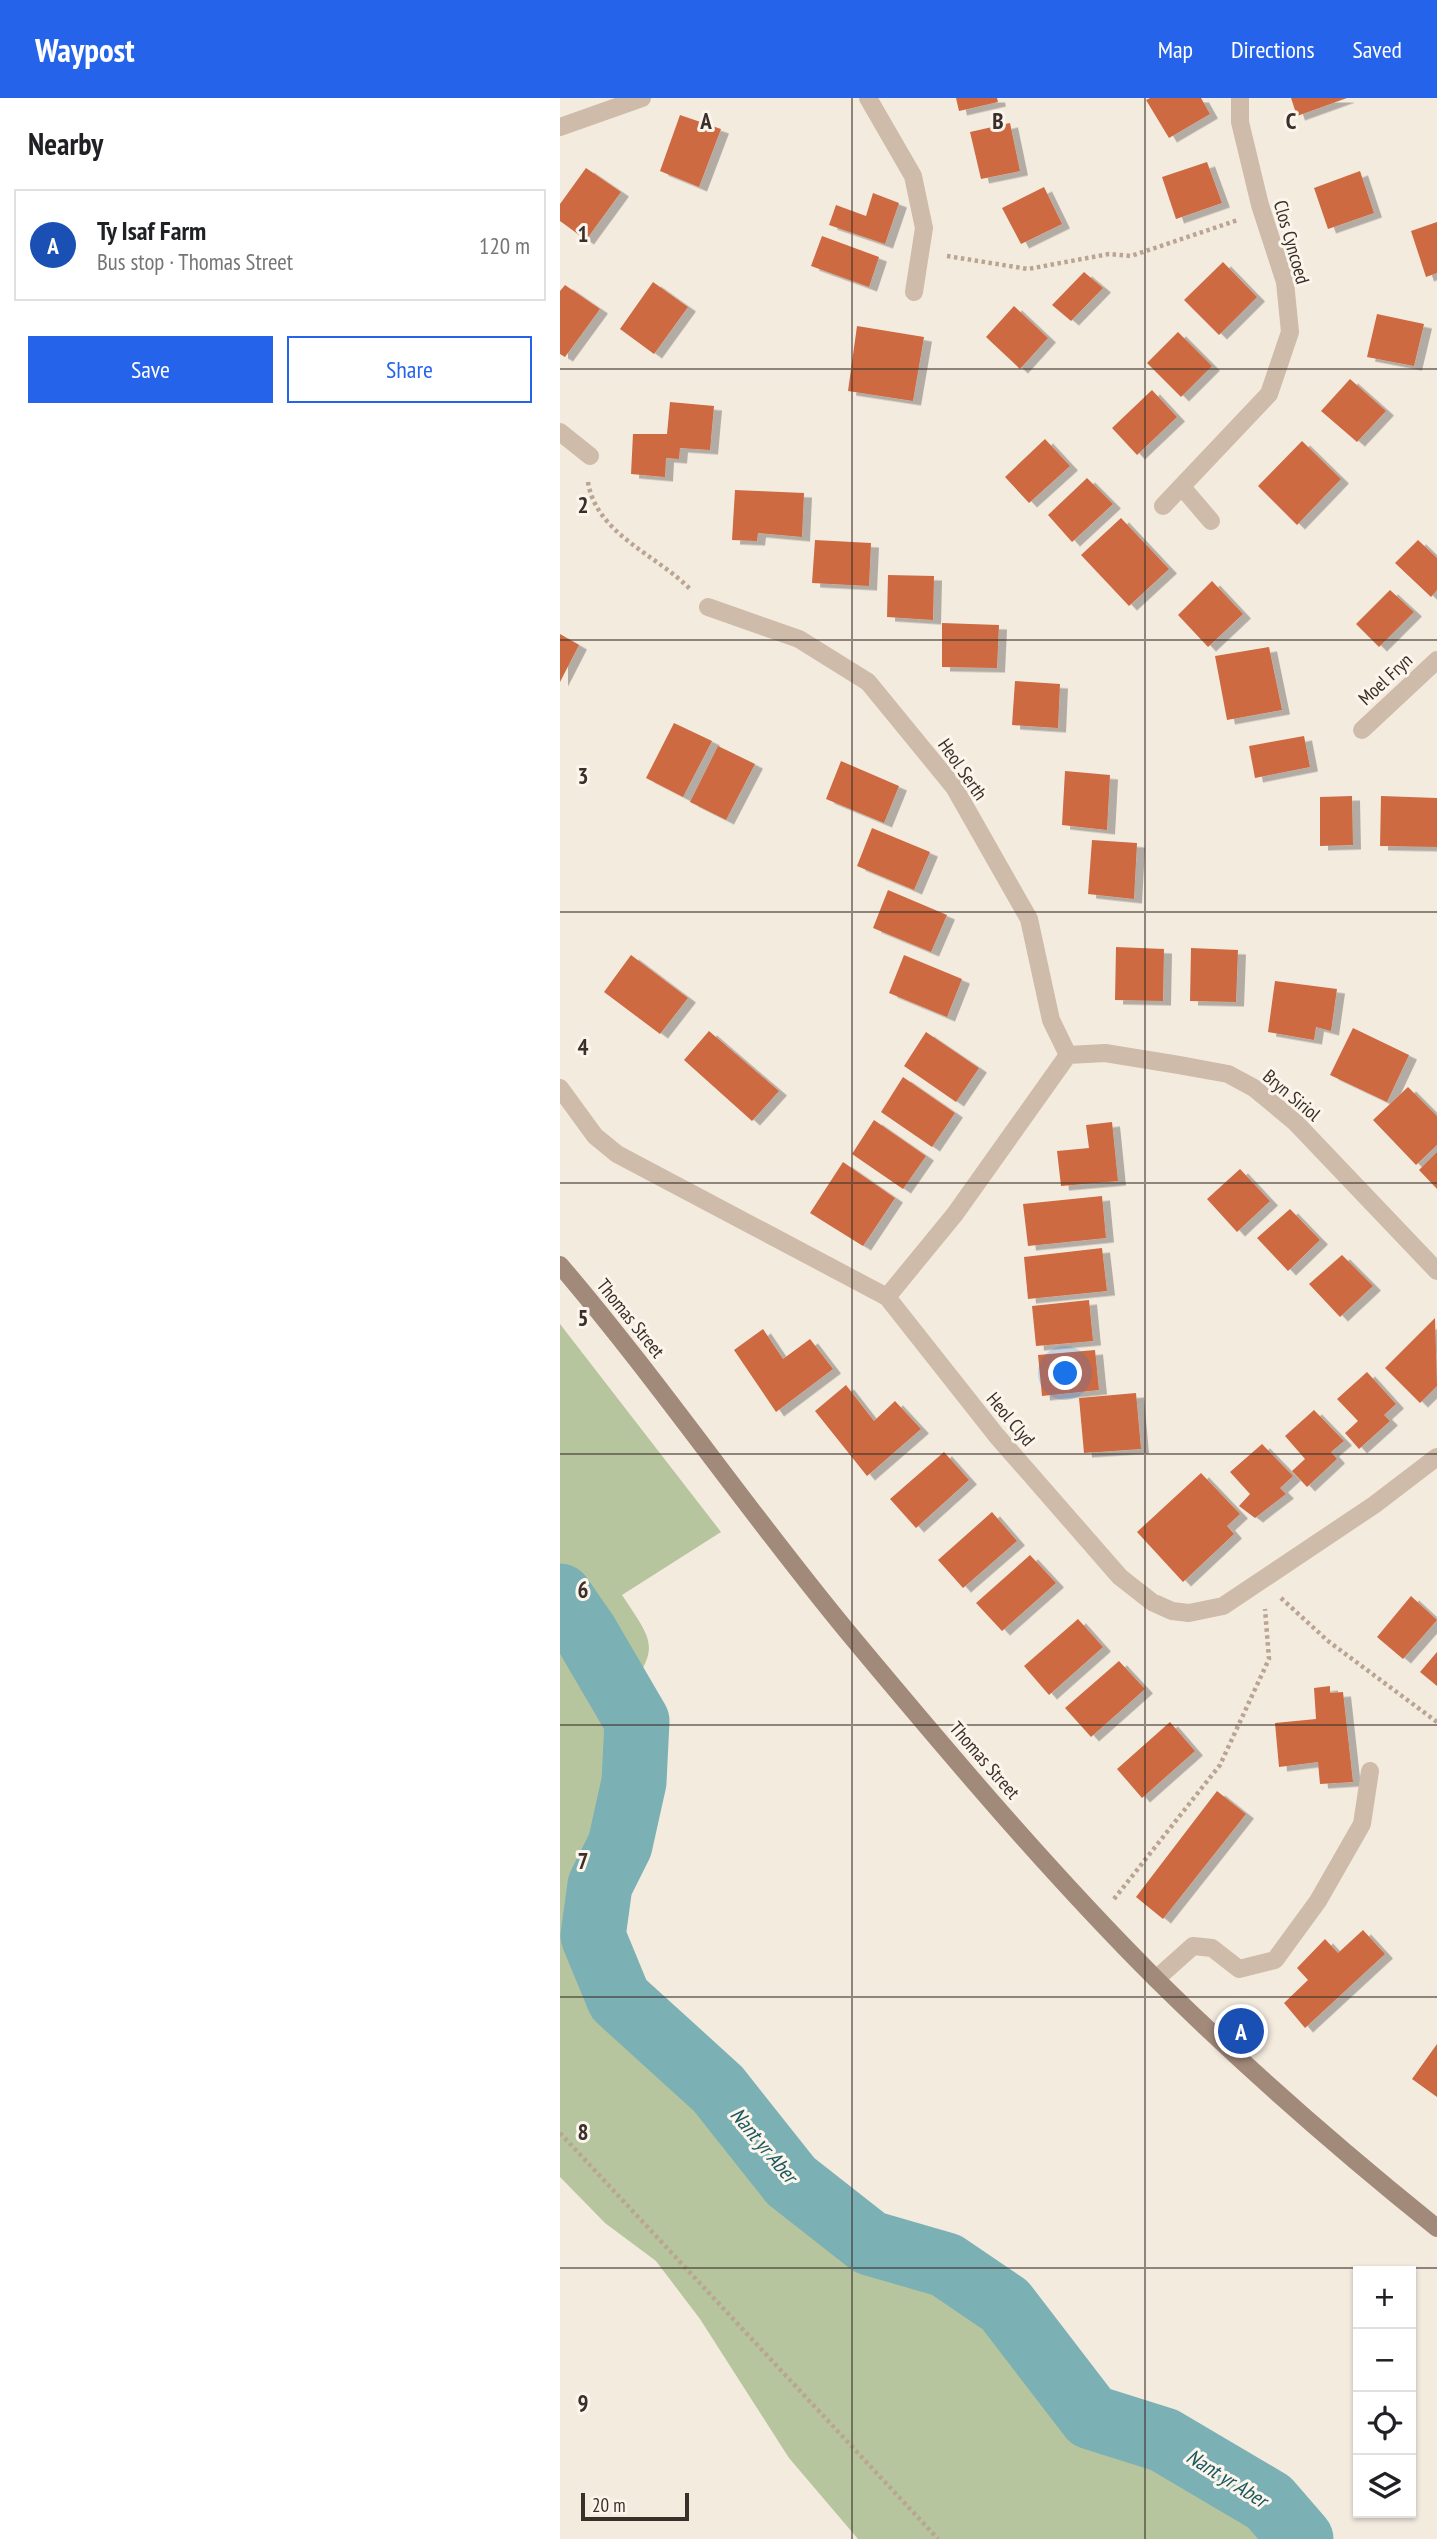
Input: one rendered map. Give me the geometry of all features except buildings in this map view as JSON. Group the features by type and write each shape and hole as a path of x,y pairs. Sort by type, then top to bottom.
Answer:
{"main road":[{"name":"Thomas Street","path":"560,1265 634,1351 738,1492 854,1640 1047,1865 1156,1979 1292,2107 1437,2228"}],"street":[{"path":"560,127 642,98"},
{"path":"869,98 913,176 924,229 914,292"},
{"name":"Clos Cyncoed","path":"1163,506 1269,394 1290,332 1285,282 1262,213 1240,121 1240,98"},
{"path":"560,432 590,456"},
{"path":"1182,487 1211,521"},
{"name":"Heol Serth","path":"708,607 799,639 868,682 954,787 1029,919 1051,1020 1068,1055"},
{"name":"Moel Fryn","path":"1362,730 1437,660"},
{"name":"Bryn Siriol","path":"1068,1055 1105,1053 1179,1065 1228,1074 1254,1088 1295,1122 1437,1271"},
{"path":"887,1297 955,1214 1068,1055"},
{"name":"Heol Clyd","path":"560,1088 595,1136 617,1154 887,1297 996,1435 1133,1590 1172,1611 1189,1613 1223,1606 1374,1505 1437,1457"},
{"path":"1156,1979 1193,1946 1212,1948 1239,1969 1275,1959 1318,1901 1362,1824 1370,1771"}],"path":[{"path":"920,251 1028,269 1109,254 1131,256 1262,213"},
{"path":"590,456 588,484 593,504 635,548 686,584 708,607"},
{"path":"1098,1919 1220,1765 1269,1659 1263,1580"},
{"path":"1263,1580 1328,1641 1437,1722"},
{"path":"560,2133 938,2539"}],"green space":[{"path":"560,1324 721,1532 622,1595 642,1625 649,1646 643,1668 624,1699 637,1721 634,1782 620,1845 600,1885 593,1936 619,1999 718,2089 791,2181 870,2243 946,2265 1005,2305 1091,2417 1164,2440 1269,2502 1301,2539 858,2539 789,2458 700,2319 656,2261 605,2223 560,2177"}],"waterway":[{"name":"Nant yr Aber","path":"560,1596 585,1632 637,1721 634,1782 620,1845 600,1885 593,1936 619,1999 718,2089 791,2181 870,2243 946,2265 1005,2305 1091,2417 1164,2440 1269,2502 1301,2539"}],"place":[{"name":"Ty Isaf Farm","path":"1241,2031"}]}
